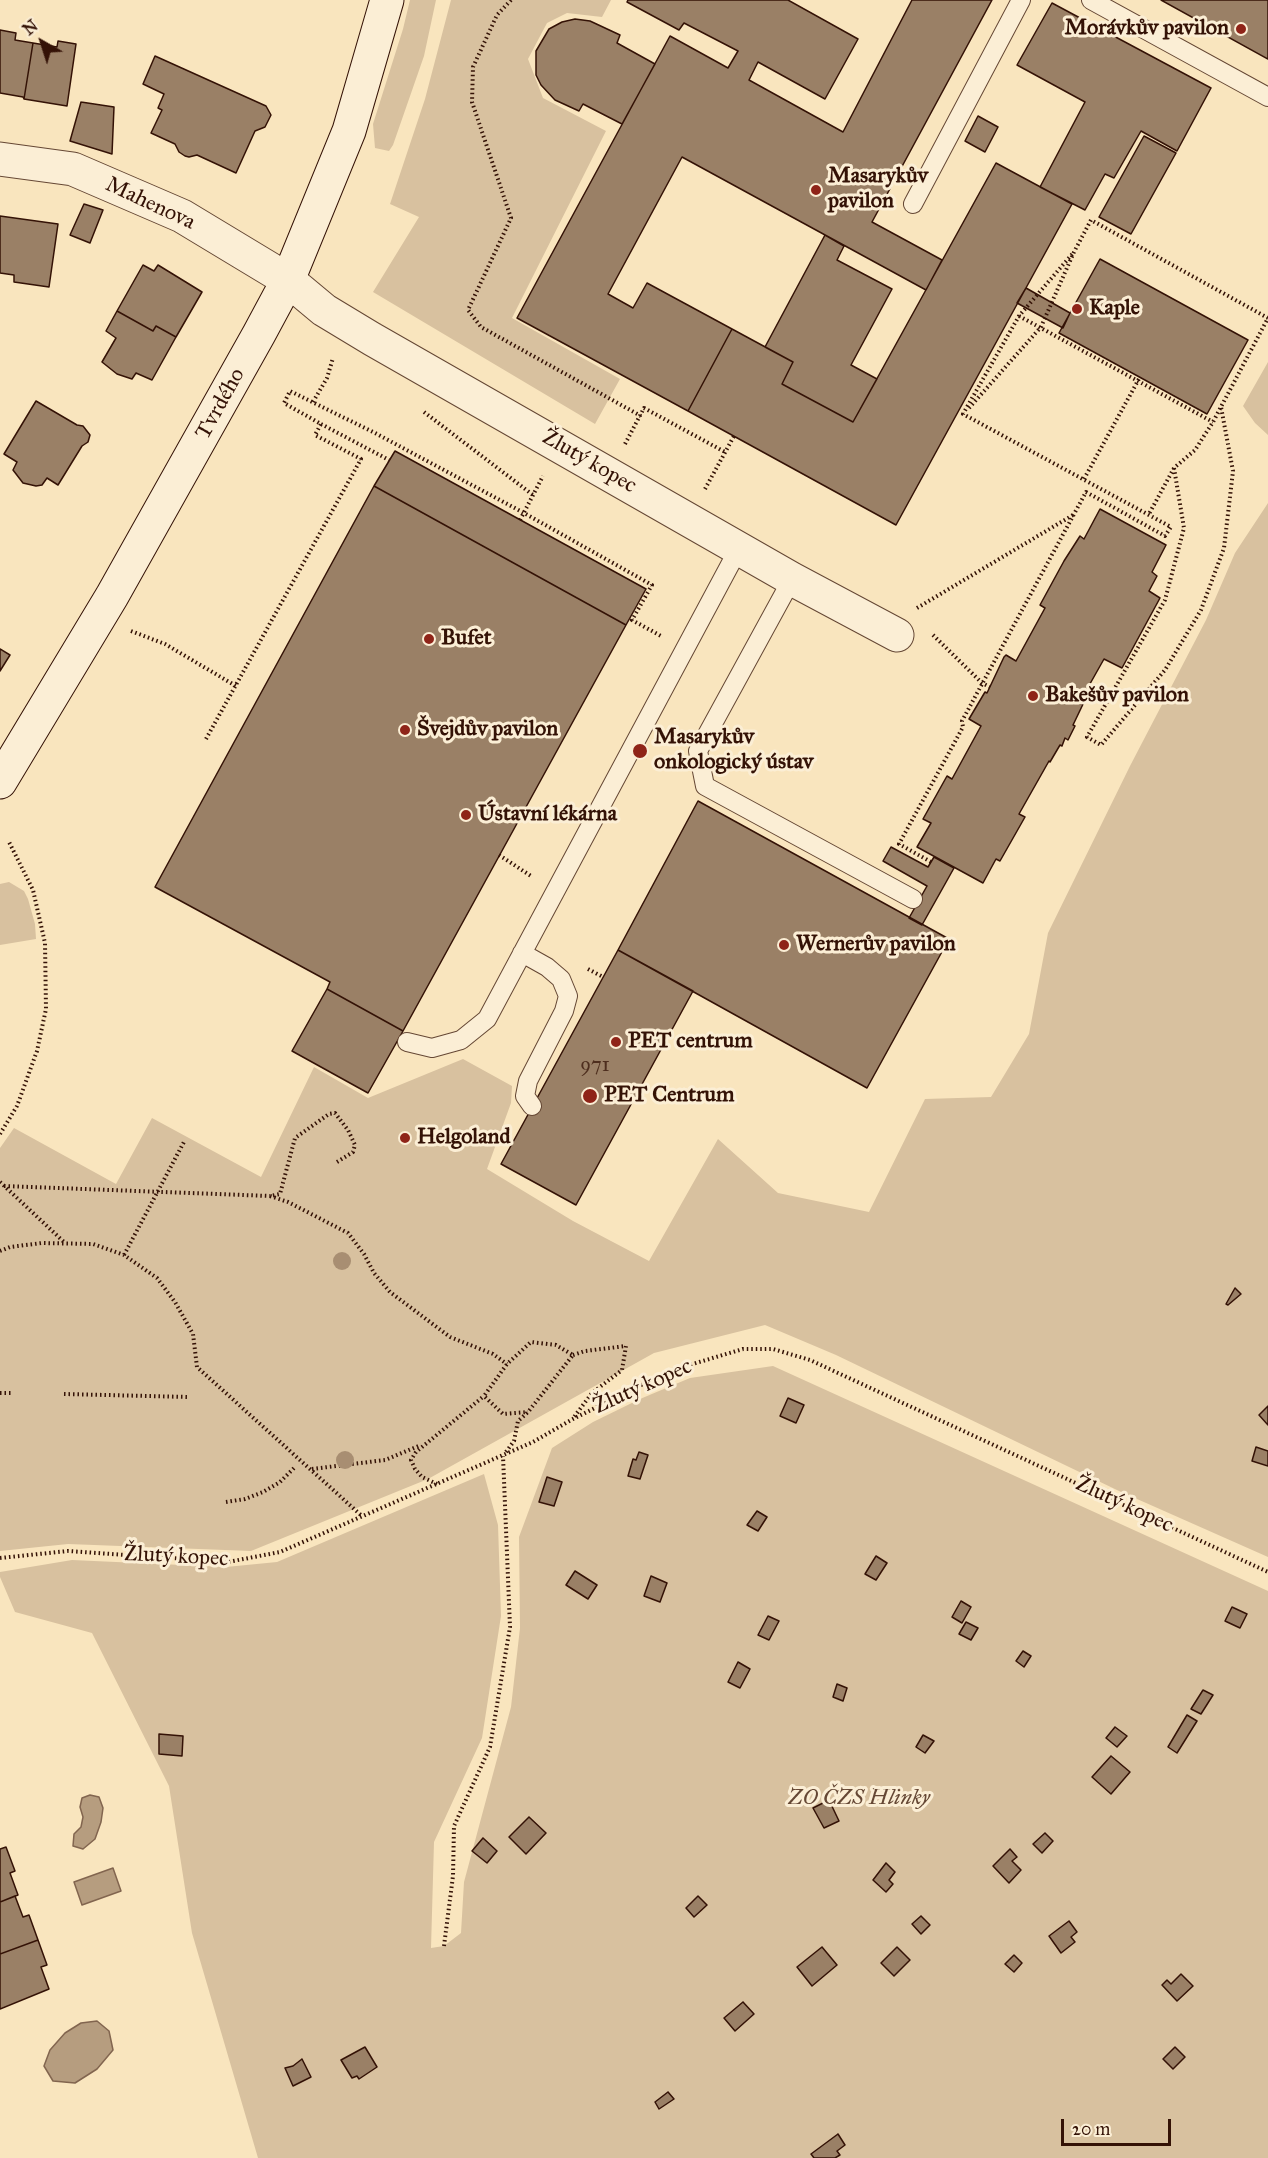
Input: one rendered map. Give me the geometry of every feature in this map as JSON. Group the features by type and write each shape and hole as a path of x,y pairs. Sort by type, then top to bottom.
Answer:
{"street":[{"name":"Tvrdého","path":"0,782 128,569 288,280 350,131 387,0"},
{"name":"Mahenova","path":"0,159 73,169 182,216 288,280"},
{"name":"Žlutý kopec","path":"288,280 324,310 792,579 911,625"}],"lane":[{"path":"913,204 1021,0"},
{"path":"1091,0 1268,97"},
{"path":"407,1042 432,1048 461,1040 487,1019 739,548"},
{"path":"792,579 698,751 705,786 913,899"},
{"path":"522,953 561,979 568,996 564,1011 528,1081 525,1096 532,1106"}],"path":[{"path":"511,0 497,15 473,67 472,102 511,218 468,310 481,327 641,416"},
{"path":"963,414 1041,327 1074,252 1092,220 1268,318 1213,422 1195,450 1174,468 1149,514"},
{"path":"963,414 1019,316 1074,252"},
{"path":"1019,316 1139,379 1213,422"},
{"path":"313,402 327,378 333,358"},
{"path":"1084,480 1139,379"},
{"path":"389,460 284,403 290,391 375,433 652,585 632,620 662,637"},
{"path":"415,405 533,495"},
{"path":"1174,468 1184,528 1165,600 1087,736 1101,745 1165,669 1201,610 1224,549 1233,471 1221,407"},
{"path":"622,450 644,408 725,452"},
{"path":"931,862 899,844 963,728 962,721 982,683 1086,492 1165,536 1171,527 963,414"},
{"path":"206,739 361,459 315,435 321,424"},
{"path":"702,495 734,436"},
{"path":"520,520 541,480"},
{"path":"990,687 911,625 1074,515"},
{"path":"124,628 165,644 236,686"},
{"path":"0,1134 17,1106 26,1084 38,1051 46,1008 45,943 33,890 8,840"},
{"path":"4,1186 270,1196 280,1194 295,1138 329,1114 335,1113 348,1130 355,1145 353,1152 337,1162"},
{"path":"123,1255 185,1140"},
{"path":"0,1182 64,1242"},
{"path":"270,1196 288,1202 348,1233 364,1254 374,1273 390,1292 450,1337 493,1354 507,1364"},
{"path":"0,1251 10,1247 42,1243 93,1244 123,1255 157,1278 175,1302 193,1334 197,1367 362,1516"},
{"path":"437,1484 422,1477 411,1460 416,1452 484,1396 507,1364 531,1342 556,1345 573,1355"},
{"path":"444,1946 453,1876 454,1826 490,1747 510,1628 504,1455 514,1441 518,1421 528,1412 573,1355 585,1351 626,1346 622,1370 592,1393 573,1419"},
{"name":"Žlutý kopec","path":"0,1558 68,1551 228,1562 280,1552 533,1442 573,1419 669,1371 743,1349 773,1349 810,1360 1268,1572"},
{"path":"0,1393 13,1394"},
{"path":"64,1394 189,1397"},
{"path":"484,1396 503,1414 528,1412"},
{"path":"310,1469 385,1460 427,1443"},
{"path":"226,1502 245,1499 264,1492 280,1482 294,1468"}],"green space":[{"path":"410,0 436,0 424,56 389,151 375,148 373,124"},
{"path":"451,0 611,0 602,17 567,13 547,23 528,59 543,98 606,131 512,318 620,379 595,424 373,292 419,217 390,204 425,99"},
{"path":"1268,362 1268,435 1255,423 1243,406"},
{"path":"1268,503 1268,1557 1119,1491 836,1355 765,1325 654,1353 428,1479 251,1551 68,1544 0,1551 0,1148 14,1128 116,1184 152,1118 261,1177 314,1067 368,1098 463,1059 512,1086 511,1103 487,1169 573,1221 649,1261 718,1139 778,1193 869,1212 925,1099 991,1097 1029,1034 1048,933 1130,766 1206,620 1235,553"},
{"path":"9,882 24,891 28,899 35,924 36,939 0,945 0,884"},
{"name":"ZO ČZS Hlinky","path":"773,1366 1268,1591 1268,2158 258,2158 192,1933 169,1786 92,1633 15,1612 0,1572 72,1560 226,1567 277,1562 484,1474 498,1525 501,1616 482,1738 434,1842 431,1948 444,1946 461,1933 464,1882 511,1707 520,1628 519,1537 552,1448 593,1422 690,1378"}],"shaded area":[{"path":"90,1795 99,1797 103,1808 95,1839 83,1849 73,1846 74,1834 81,1827 82,1798"},
{"path":"113,1868 121,1891 82,1905 74,1882"},
{"path":"97,2021 109,2031 113,2050 97,2069 75,2083 53,2081 44,2066 50,2050 65,2033 81,2023"}],"building":[{"name":"Masarykův pavilon","path":"628,0 788,0 858,39 825,99 758,62 749,80 843,132 912,0 992,0 872,222 942,260 926,290 682,157 608,294 633,308 647,283 732,329 688,411 517,318 670,36 728,68 738,51 684,23 679,30 627,2"},
{"name":"Morávkův pavilon","path":"1161,0 1268,0 1268,59"},
{"path":"1052,3 1211,88 1177,151 1141,131 1114,178 1105,174 1085,210 1040,187 1085,102 1017,65"},
{"path":"575,19 590,21 620,35 617,43 655,64 622,124 583,104 579,111 555,100 541,85 536,75 536,51 549,29 562,22"},
{"path":"0,30 16,33 15,40 33,43 24,99 0,93"},
{"path":"58,41 76,44 67,106 24,99 33,43 57,47"},
{"path":"155,56 266,106 271,115 265,127 255,131 236,173 197,155 185,156 179,152 175,144 151,133 162,110 158,108 164,94 143,84"},
{"path":"81,102 114,107 112,154 70,141"},
{"path":"978,116 998,127 985,152 965,141"},
{"path":"1144,136 1176,153 1131,234 1099,217"},
{"name":"Masarykův pavilon","path":"996,163 1072,204 896,525 688,411 732,329 793,362 782,384 853,422"},
{"path":"84,204 103,210 90,243 70,235"},
{"path":"0,216 58,224 49,287 14,282 14,275 0,273"},
{"name":"Masarykův pavilon","path":"825,235 844,246 837,260 892,289 851,365 877,379 853,422 782,384 793,362 765,347"},
{"path":"1100,259 1248,340 1207,414 1059,333"},
{"path":"143,265 154,271 158,265 202,292 176,337 156,326 153,331 117,311"},
{"path":"1026,288 1070,313 1063,328 1017,303"},
{"path":"117,311 153,331 156,326 176,337 152,380 136,373 132,379 117,374 102,362 116,338 106,331"},
{"path":"36,401 77,425 83,426 90,435 88,442 82,446 58,485 47,478 42,485 23,483 13,470 17,462 4,454"},
{"path":"395,451 646,589 626,625 374,486"},
{"name":"Švejdův pavilon","path":"374,486 626,625 403,1031 327,989 330,982 155,887"},
{"name":"Bakešův pavilon","path":"1100,509 1166,545 1152,572 1157,576 1149,591 1160,598 1122,668 1104,659 1082,698 1085,700 1068,740 1065,738 1062,746 1060,745 1049,761 1019,814 1025,817 1000,861 996,859 983,883 917,847 931,823 923,819 947,776 952,779 981,726 969,719 985,692 987,693 1004,657 1006,655 1016,661 1045,608 1040,605 1064,561 1080,536 1084,539"},
{"path":"0,649 10,655 0,671"},
{"name":"Wernerův pavilon","path":"698,801 949,939 867,1088 618,950"},
{"path":"891,847 928,867 934,857 954,868 922,925 909,918 927,886 883,861"},
{"name":"PET centrum","path":"618,950 693,991 576,1205 501,1164"},
{"path":"327,989 403,1031 368,1093 292,1051"},
{"path":"1235,1288 1241,1294 1228,1305 1226,1304"},
{"path":"788,1398 804,1405 796,1423 780,1416"},
{"path":"1268,1406 1268,1425 1259,1415"},
{"path":"1256,1447 1268,1451 1268,1466 1252,1461"},
{"path":"639,1452 648,1455 640,1479 628,1476 633,1459 636,1460"},
{"path":"547,1477 562,1482 554,1506 539,1502"},
{"path":"757,1511 767,1517 758,1531 747,1525"},
{"path":"876,1556 887,1563 876,1580 865,1574"},
{"path":"575,1571 597,1585 588,1599 566,1585"},
{"path":"651,1576 667,1583 660,1602 644,1596"},
{"path":"961,1601 971,1607 962,1623 952,1617"},
{"path":"1232,1607 1247,1614 1240,1628 1225,1621"},
{"path":"768,1616 779,1621 769,1640 758,1635"},
{"path":"966,1622 978,1628 971,1640 959,1634"},
{"path":"1023,1651 1031,1656 1024,1667 1016,1661"},
{"path":"738,1662 750,1669 740,1688 728,1682"},
{"path":"837,1684 847,1688 843,1701 833,1697"},
{"path":"1203,1690 1213,1695 1201,1714 1191,1709"},
{"path":"1187,1715 1197,1721 1177,1753 1168,1747"},
{"path":"1115,1727 1127,1736 1117,1747 1106,1738"},
{"path":"159,1734 183,1736 182,1756 159,1754"},
{"path":"923,1735 934,1741 925,1753 916,1747"},
{"path":"1111,1756 1130,1772 1111,1794 1092,1777"},
{"path":"829,1800 839,1821 824,1828 813,1808"},
{"path":"529,1817 546,1833 526,1854 509,1837"},
{"path":"1045,1833 1053,1841 1042,1853 1033,1844"},
{"path":"483,1838 497,1851 487,1863 472,1851"},
{"path":"6,1847 15,1871 10,1873 18,1895 0,1902 0,1849"},
{"path":"1010,1849 1017,1857 1012,1861 1021,1870 1009,1883 993,1866"},
{"path":"886,1863 895,1872 889,1880 893,1884 886,1892 873,1880"},
{"path":"15,1896 23,1917 29,1915 38,1940 0,1954 0,1902"},
{"path":"698,1896 707,1905 694,1917 686,1908"},
{"path":"921,1916 930,1925 921,1934 912,1924"},
{"path":"1069,1921 1077,1932 1071,1937 1075,1942 1061,1953 1049,1936"},
{"path":"38,1940 47,1965 41,1967 49,1989 0,2009 0,1954"},
{"path":"822,1947 837,1965 812,1986 797,1967"},
{"path":"897,1947 910,1960 894,1976 881,1963"},
{"path":"1014,1955 1022,1963 1014,1972 1005,1964"},
{"path":"1181,1974 1193,1986 1177,2001 1162,1985 1167,1980 1171,1984"},
{"path":"743,2002 754,2014 735,2031 724,2018"},
{"path":"365,2047 377,2067 359,2079 357,2076 352,2078 341,2060"},
{"path":"1175,2047 1185,2057 1173,2069 1163,2059"},
{"path":"302,2059 311,2077 293,2086 285,2068 293,2066"},
{"path":"668,2092 674,2099 659,2109 655,2102"},
{"path":"838,2134 845,2145 837,2151 840,2155 835,2158 814,2158 811,2154"}],"place":[{"name":"Morávkův pavilon","path":"1241,29"},
{"name":"Masarykův pavilon","path":"816,190"},
{"name":"Kaple","path":"1077,309"},
{"name":"Bufet","path":"429,639"},
{"name":"Bakešův pavilon","path":"1033,696"},
{"name":"Švejdův pavilon","path":"405,730"},
{"name":"Masarykův onkologický ústav","path":"640,751"},
{"name":"Ústavní lékárna","path":"466,815"},
{"name":"Wernerův pavilon","path":"784,945"},
{"name":"PET centrum","path":"616,1042"},
{"name":"PET Centrum","path":"590,1096"},
{"name":"Helgoland","path":"405,1138"}]}
